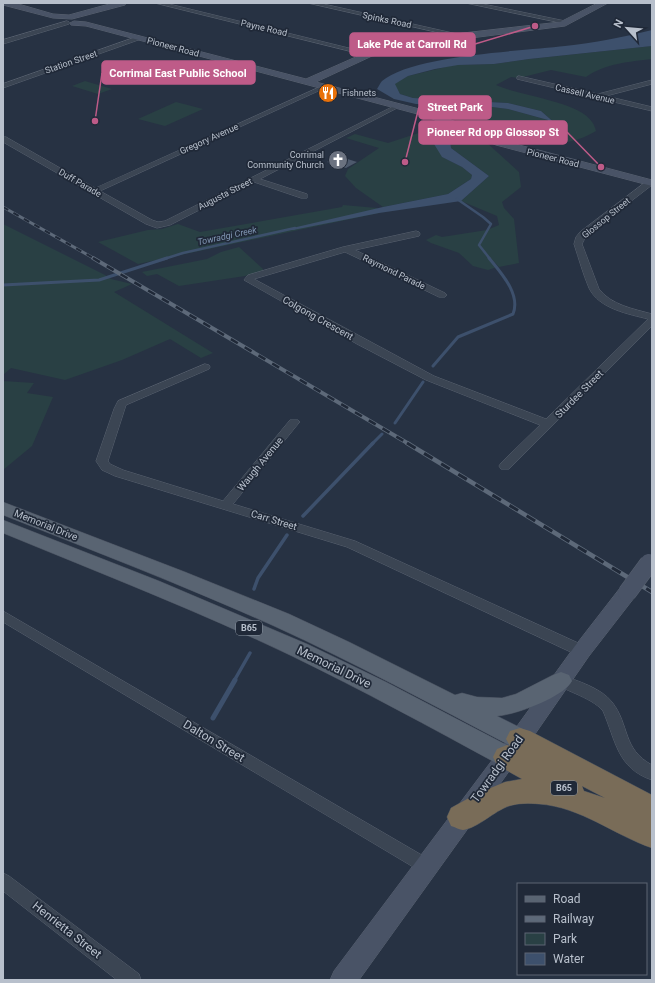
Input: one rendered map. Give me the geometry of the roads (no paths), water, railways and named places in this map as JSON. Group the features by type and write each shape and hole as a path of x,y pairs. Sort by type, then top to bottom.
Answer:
{"highway":[{"name":"Memorial Drive","path":"513,748 652,809"},
{"name":"Memorial Drive","path":"513,748 621,818 652,835"},
{"path":"462,817 501,796 511,793 534,791 564,797 621,818"}],"main road":[{"name":"Pioneer Road","path":"6,3 68,21 139,38 434,116 509,146 651,183"},
{"path":"68,21 122,3"},
{"path":"307,82 370,54 463,36 567,22 604,3"},
{"name":"Memorial Drive","path":"3,508 236,601 310,634 412,684 513,748"},
{"name":"Memorial Drive","path":"3,526 199,606 301,650 386,692 513,748"},
{"name":"Towradgi Road","path":"344,980 582,651 651,562"},
{"path":"412,684 471,705 493,708 512,706 561,680"}],"street":[{"name":"Payne Road","path":"158,3 370,54"},
{"name":"Spinks Road","path":"311,3 463,36"},
{"path":"469,3 567,22"},
{"path":"3,42 68,21"},
{"name":"Station Street","path":"3,86 139,38"},
{"name":"Cassell Avenue","path":"519,78 652,109"},
{"path":"597,97 652,82"},
{"name":"Gregory Avenue","path":"94,191 324,87"},
{"name":"Augusta Street","path":"157,225 167,223 398,106"},
{"name":"Duff Parade","path":"3,139 149,222 157,225"},
{"path":"253,179 304,196"},
{"name":"Glossop Street","path":"651,183 580,237 578,244 594,289 599,296 614,305 652,317"},
{"name":"Colgong Crescent","path":"416,234 346,249 251,277 249,280 368,346 430,378 548,424"},
{"name":"Raymond Parade","path":"346,249 442,295"},
{"name":"Sturdee Street","path":"505,466 652,321"},
{"name":"Carr Street","path":"205,367 122,404 102,461 106,467 113,472 351,544 582,651"},
{"name":"Waugh Avenue","path":"226,505 294,422"},
{"name":"Dalton Street","path":"3,616 426,866"},
{"path":"561,680 593,696 606,705 627,754 637,764 652,773"},
{"name":"Henrietta Street","path":"3,881 132,980"}],"water":[{"path":"652,30 652,46 494,64 458,65 408,76 395,84 400,94 413,98 508,103 541,111 557,125 543,129 522,131 479,129 472,127 482,124 494,124 503,127 534,127 547,122 548,120 508,109 484,106 416,104 394,99 377,89 382,81 397,72 417,65 497,52 587,43"},
{"path":"457,130 466,135 450,140 451,148 489,176 461,201 379,213 293,230 288,229 448,194 471,179 472,175 462,167 442,157 434,144 444,134"}],"waterway":[{"path":"457,134 481,128"},
{"path":"457,199 491,224 479,245 490,259"},
{"name":"Towradgi Creek","path":"164,259 183,253 295,228"},
{"name":"Towradgi Creek","path":"3,285 99,280 167,258"},
{"path":"433,366 458,337 513,314 515,306 512,291 504,277 489,258"},
{"path":"395,423 423,382"},
{"path":"373,443 382,434"},
{"path":"303,516 373,443"},
{"path":"254,589 258,578 287,535"},
{"path":"234,681 250,653"},
{"path":"213,718 235,680"}],"railway":[{"path":"3,207 95,259"},
{"path":"93,258 409,444"},
{"path":"407,443 652,592"}],"place":[{"name":"Lake Pde at Carroll Rd","path":"535,26"},
{"name":"Fishnets","path":"328,93"},
{"name":"Corrimal East Public School","path":"95,121"},
{"name":"Corrimal Community Church","path":"338,160"},
{"name":"Street Park","path":"405,162"},
{"name":"Pioneer Rd opp Glossop St","path":"601,167"}]}
